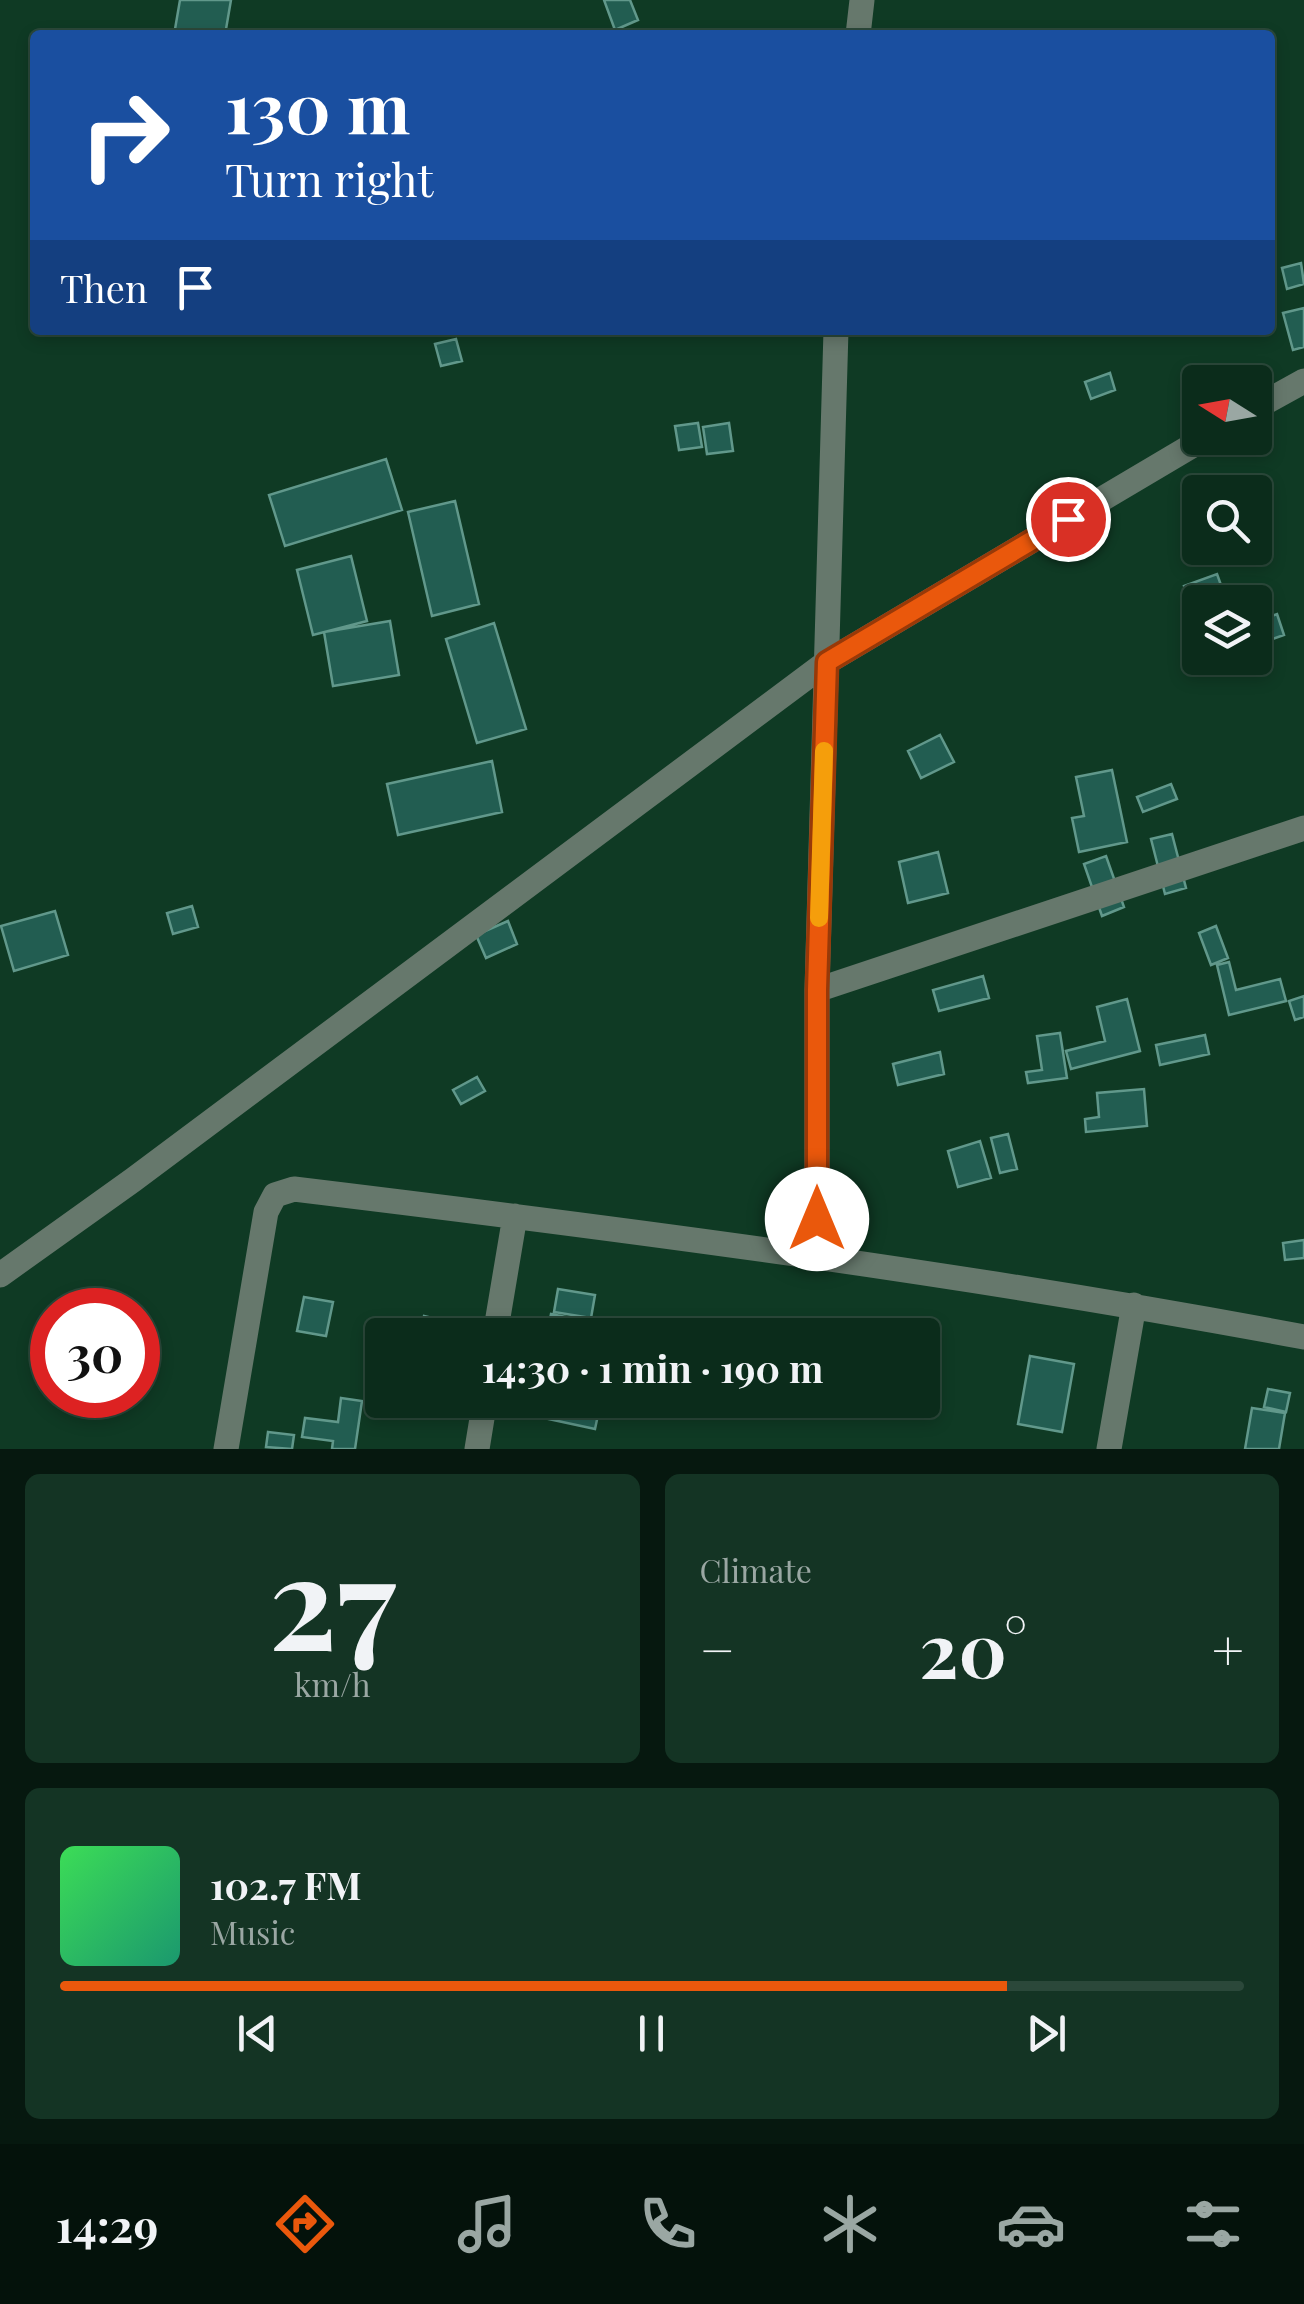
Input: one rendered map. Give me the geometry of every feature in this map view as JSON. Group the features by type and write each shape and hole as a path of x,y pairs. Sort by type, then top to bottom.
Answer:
{"street":[{"path":"859,30 862,0"},
{"path":"817,1257 817,990 836,335"},
{"path":"1272,399 1304,381"},
{"path":"0,1275 827,662 1182,452"},
{"path":"817,990 1304,828"},
{"path":"226,1449 266,1212 275,1194 294,1189 817,1257 1134,1305 1304,1338"},
{"path":"498,1318 514,1216"},
{"path":"1109,1449 1134,1305"},
{"path":"477,1449 482,1418"}],"building":[{"path":"180,0 231,0 226,30 175,30"},
{"path":"604,0 630,0 638,20 615,30"},
{"path":"1301,263 1304,284 1287,289 1282,268"},
{"path":"1304,308 1304,347 1293,350 1283,313"},
{"path":"456,339 462,361 441,366 435,344"},
{"path":"1110,373 1115,390 1091,399 1085,382"},
{"path":"698,423 702,447 679,450 675,426"},
{"path":"729,423 733,451 707,454 703,427"},
{"path":"386,459 402,510 285,546 269,495"},
{"path":"455,501 479,604 432,616 408,512"},
{"path":"351,556 367,621 313,635 297,570"},
{"path":"1217,574 1221,585 1187,585"},
{"path":"1277,614 1284,635 1272,639 1272,616"},
{"path":"390,621 399,675 333,686 324,632"},
{"path":"494,623 526,729 477,743 446,639"},
{"path":"940,735 954,762 921,778 908,751"},
{"path":"492,761 502,812 398,835 387,784"},
{"path":"1112,770 1127,842 1079,852 1072,818 1084,816 1076,777"},
{"path":"1171,784 1177,799 1143,812 1137,797"},
{"path":"1172,834 1186,888 1165,894 1151,839"},
{"path":"938,852 948,893 908,903 899,862"},
{"path":"1106,856 1124,907 1102,916 1084,864"},
{"path":"192,906 198,927 173,934 167,913"},
{"path":"55,911 68,955 14,971 1,926"},
{"path":"508,921 517,944 486,958 476,935"},
{"path":"1216,926 1228,958 1211,965 1199,933"},
{"path":"1229,962 1236,990 1280,979 1286,1001 1229,1015 1217,965"},
{"path":"983,976 989,998 939,1011 933,990"},
{"path":"1304,996 1304,1017 1295,1020 1289,1001"},
{"path":"1127,999 1140,1051 1071,1069 1066,1051 1105,1041 1097,1007"},
{"path":"1060,1033 1067,1078 1028,1083 1026,1072 1042,1070 1037,1036"},
{"path":"1205,1035 1209,1054 1160,1065 1156,1045"},
{"path":"940,1052 944,1074 898,1085 893,1064"},
{"path":"477,1077 485,1091 461,1104 453,1090"},
{"path":"1144,1089 1147,1126 1086,1132 1085,1119 1099,1117 1097,1093"},
{"path":"1008,1134 1017,1169 1000,1173 991,1138"},
{"path":"980,1141 991,1178 958,1187 948,1151"},
{"path":"1304,1240 1304,1258 1285,1260 1283,1243"},
{"path":"558,1289 595,1295 591,1318 554,1312"},
{"path":"304,1297 333,1302 326,1336 297,1331"},
{"path":"1030,1356 1074,1364 1062,1432 1018,1424"},
{"path":"1268,1389 1290,1393 1286,1412 1264,1407"},
{"path":"341,1398 362,1401 355,1449 332,1449 333,1441 302,1437 305,1418 338,1422"},
{"path":"1252,1408 1285,1413 1279,1449 1245,1449"},
{"path":"544,1418 597,1418 595,1429"},
{"path":"268,1432 294,1435 292,1449 266,1447"}],"slow traffic":[{"path":"819,918 824,751"}],"route":[{"path":"817,1219 817,990 827,662 1068,519"}]}
